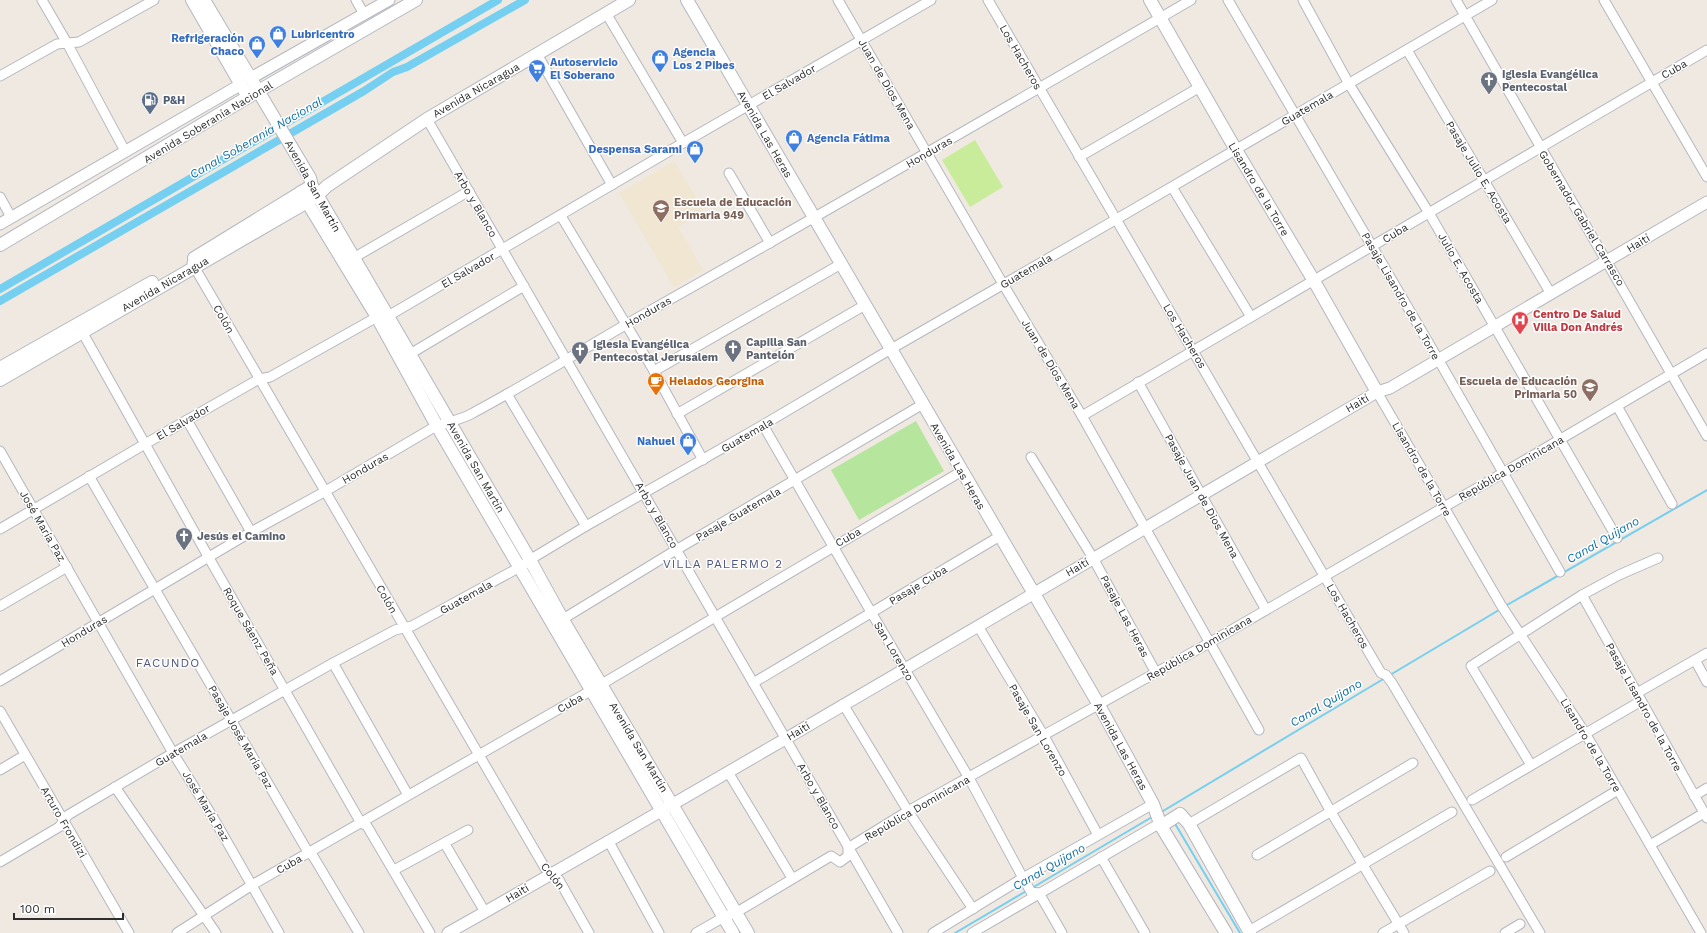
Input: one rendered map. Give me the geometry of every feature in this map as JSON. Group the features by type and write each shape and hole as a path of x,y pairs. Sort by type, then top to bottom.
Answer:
{"main road":[{"path":"192,0 248,97"},
{"name":"Avenida San Martín","path":"204,0 310,178 310,194 349,261 405,357 451,423 530,560 559,622 596,687 662,810 733,933"},
{"name":"Avenida Nicaragua","path":"0,380 80,329 310,194 327,186 427,119 629,0"},
{"name":"Avenida Las Heras","path":"687,0 1099,705 1153,804 1162,826 1222,932"},
{"name":"Lisandro de la Torre","path":"1150,0 1377,392"},
{"name":"Avenida Soberanía Nacional","path":"0,245 248,97 412,2"},
{"name":"Avenida Soberanía Nacional","path":"240,85 251,78"},
{"name":"Avenida Nicaragua","path":"0,368 80,329"},
{"name":"Avenida San Martín","path":"405,357 437,426 520,567 559,622"},
{"name":"Avenida San Martín","path":"596,687 673,803 748,933"},
{"path":"1162,826 1180,814 1189,824 1249,932"}],"street":[{"path":"42,0 125,151"},
{"path":"0,76 57,44 79,42 154,0"},
{"path":"356,0 364,14"},
{"name":"Avenida Soberanía Nacional","path":"251,78 389,0"},
{"name":"Juan de Dios Mena","path":"838,0 1003,284 1082,416 1259,730"},
{"name":"El Salvador","path":"0,529 89,476 259,379 270,377 382,317 503,249 931,0"},
{"name":"Los Hacheros","path":"988,0 1257,462 1384,674 1392,683 1540,933"},
{"name":"Honduras","path":"0,681 251,532 324,492 437,426 451,423 469,415 507,394 1191,0"},
{"name":"Pasaje Lisandro de la Torre","path":"1228,0 1438,359 1560,572"},
{"name":"Julio E. Acosta","path":"1303,0 1349,84 1428,213 1617,538"},
{"name":"Gobernador Gabriel Carrasco","path":"1456,0 1540,147 1608,261 1707,436"},
{"name":"Guatemala","path":"0,862 60,827 68,815 173,753 333,663 395,630 412,626 520,567 586,526 704,460 891,349 1492,0"},
{"path":"1604,0 1707,177"},
{"path":"606,13 683,143"},
{"name":"Pasaje Julio E. Acosta","path":"1407,50 1551,294"},
{"name":"Cuba","path":"1082,416 1707,50"},
{"path":"537,54 612,185"},
{"name":"Avenida Soberanía Nacional","path":"0,224 240,85"},
{"path":"1079,157 1200,87"},
{"name":"Arbo y Blanco","path":"427,119 898,933"},
{"path":"729,173 770,243"},
{"path":"1172,187 1251,317"},
{"path":"349,261 469,191"},
{"path":"0,197 11,217"},
{"name":"Haití","path":"448,933 609,842 1201,494 1377,392 1390,388 1707,202"},
{"path":"561,216 625,326 654,372 704,460"},
{"name":"Colón","path":"192,264 545,868 559,880 589,933"},
{"path":"654,372 841,264"},
{"path":"405,357 524,286"},
{"path":"677,414 865,305"},
{"name":"Roque Sáenz Peña","path":"80,329 209,558 361,822 367,826 430,933"},
{"name":"República Dominicana","path":"696,933 724,917 737,912 831,856 840,862 848,856 848,848 908,811 1209,643 1445,507 1707,353"},
{"name":"Pasaje Juan de Dios Mena","path":"1138,382 1266,610"},
{"name":"Lisandro de la Torre","path":"1377,392 1501,605 1585,733 1701,933"},
{"path":"507,394 586,526"},
{"name":"Pasaje Guatemala","path":"559,622 676,550 923,404"},
{"path":"1617,406 1672,504"},
{"path":"187,420 251,532"},
{"name":"San Lorenzo","path":"763,425 969,778 1025,881 1035,892"},
{"name":"José María Paz","path":"0,450 173,753 214,819 279,933"},
{"name":"Pasaje Las Heras","path":"1031,457 1093,558 1156,673"},
{"name":"Cuba","path":"177,933 252,885 308,852 596,687 962,471"},
{"name":"Pasaje José María Paz","path":"89,476 308,852 313,856 359,933"},
{"name":"Pasaje Cuba","path":"753,683 1000,536"},
{"path":"1531,765 1471,666 1582,595 1619,575 1658,558"},
{"path":"0,606 67,567"},
{"name":"Pasaje Lisandro de la Torre","path":"1582,595 1706,815"},
{"name":"Pasaje San Lorenzo","path":"978,626 1044,736 1098,835"},
{"path":"1472,800 1585,733 1707,653"},
{"path":"1695,660 1707,682"},
{"path":"333,663 408,795"},
{"path":"843,704 908,811 973,909"},
{"name":"Arturo Frondizi","path":"0,711 128,933"},
{"path":"0,770 25,756"},
{"path":"1189,824 1302,758 1331,812 1404,933"},
{"path":"1257,855 1413,763"},
{"path":"728,772 792,878"},
{"path":"115,787 216,933"},
{"path":"1694,796 1707,788"},
{"path":"1506,857 1618,790"},
{"path":"933,933 973,909 1025,881 1098,835 1153,804"},
{"path":"1249,932 1452,812"},
{"path":"1650,845 1706,815"},
{"path":"978,932 1035,892 1155,826 1162,826"},
{"path":"394,870 445,844 468,830"},
{"path":"609,842 659,933"},
{"path":"445,844 485,912"},
{"path":"1101,857 1145,933"},
{"path":"1383,933 1490,871"},
{"path":"1035,892 1062,933"},
{"path":"1505,933 1520,924"}],"shaded area":[{"name":"Escuela de Educación Primaria 949","path":"674,161 704,211 678,227 703,270 674,287 619,193"}],"green space":[{"path":"975,140 1003,187 970,207 942,160"},
{"path":"916,421 944,471 859,520 831,470"}],"waterway":[{"path":"0,289 498,0"},
{"name":"Canal Soberanía Nacional","path":"0,301 364,91 393,72 407,67 525,0"},
{"name":"Canal Quijano","path":"1507,605 1707,490"},
{"name":"Canal Quijano","path":"1390,675 1499,610"},
{"name":"Canal Quijano","path":"1163,811 1385,678"},
{"name":"Canal Quijano","path":"1032,888 1152,817"},
{"path":"1174,822 1240,933"},
{"name":"Canal Quijano","path":"955,933 1028,890"}],"place":[{"name":"Lubricentro","path":"278,49"},
{"name":"Refrigeración Chaco","path":"257,59"},
{"name":"Agencia Los 2 Pibes","path":"660,73"},
{"name":"Autoservicio El Soberano","path":"537,83"},
{"name":"Iglesia Evangélica Pentecostal","path":"1489,95"},
{"name":"P&H","path":"150,115"},
{"name":"Agencia Fátima","path":"794,153"},
{"name":"Despensa Sarami","path":"695,164"},
{"name":"Escuela de Educación Primaria 949","path":"661,223"},
{"name":"Centro De Salud Villa Don Andrés","path":"1520,335"},
{"name":"Capilla San Pantelón","path":"733,363"},
{"name":"Iglesia Evangélica Pentecostal Jerusalem","path":"580,365"},
{"name":"Helados Georgina","path":"656,396"},
{"name":"Escuela de Educación Primaria 50","path":"1590,402"},
{"name":"Nahuel","path":"688,456"},
{"name":"Jesús el Camino","path":"184,551"}],"district":[{"name":"VILLA PALERMO 2","path":"723,564"},
{"name":"FACUNDO","path":"168,663"}]}
